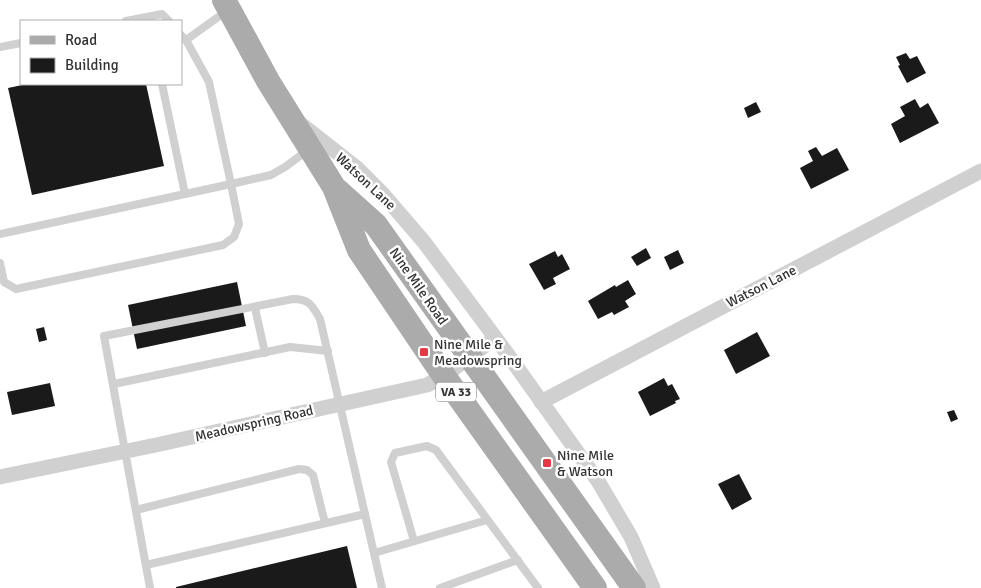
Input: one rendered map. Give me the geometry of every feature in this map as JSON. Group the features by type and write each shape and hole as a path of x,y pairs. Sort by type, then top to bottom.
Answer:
{"main road":[{"name":"Nine Mile Road","path":"227,5 268,81 334,187 359,250 444,376 595,588"},
{"name":"Nine Mile Road","path":"334,187 376,225 634,588"}],"street":[{"name":"Watson Lane","path":"288,115 358,169 381,192 424,242 598,481 631,537 653,588"},
{"name":"Watson Lane","path":"541,402 981,171"},
{"name":"Meadowspring Road","path":"0,477 427,385 444,376 495,338"}],"lane":[{"path":"0,262 4,282 16,289 223,245 234,237 239,224 209,82 184,37 227,5"},
{"path":"149,19 162,14 168,20"},
{"path":"0,47 20,42"},
{"path":"162,85 185,194"},
{"path":"0,234 271,175 310,149"},
{"path":"150,588 104,336 256,308 293,299 303,299 313,306 320,319 382,588"},
{"path":"256,308 265,352"},
{"path":"114,384 290,348 328,351"},
{"path":"414,541 392,462 394,454 427,446 436,450 538,588"},
{"path":"136,510 299,469 307,470 314,475 325,523"},
{"path":"146,565 365,514"},
{"path":"374,553 487,520"},
{"path":"440,588 518,560"}],"building":[{"path":"906,53 910,59 917,56 926,73 907,83 898,66 900,65 896,57"},
{"path":"22,85 146,85 164,166 32,195 8,88"},
{"path":"915,99 920,108 928,103 939,123 900,143 891,124 905,116 900,107"},
{"path":"756,102 761,112 748,118 744,108"},
{"path":"816,147 822,156 837,148 849,170 811,189 800,168 813,161 808,151"},
{"path":"646,248 651,258 637,266 631,257"},
{"path":"678,250 684,263 670,270 664,257"},
{"path":"555,251 558,257 562,254 570,269 553,278 556,284 544,290 529,264"},
{"path":"628,280 636,294 625,301 629,307 614,315 612,312 598,319 588,301 615,285 616,287"},
{"path":"237,282 246,326 137,349 128,305"},
{"path":"44,327 47,340 39,342 36,329"},
{"path":"757,332 770,356 736,374 724,350"},
{"path":"664,378 668,386 672,384 680,399 675,401 676,403 650,416 638,392"},
{"path":"50,383 55,406 12,415 7,392"},
{"path":"954,410 958,419 951,422 947,412"},
{"path":"739,474 752,499 732,510 718,484"},
{"path":"347,546 357,588 176,588 176,587"}],"place":[{"name":"Nine Mile & Meadowspring","path":"424,352"},
{"name":"Nine Mile & Watson","path":"547,463"}]}
